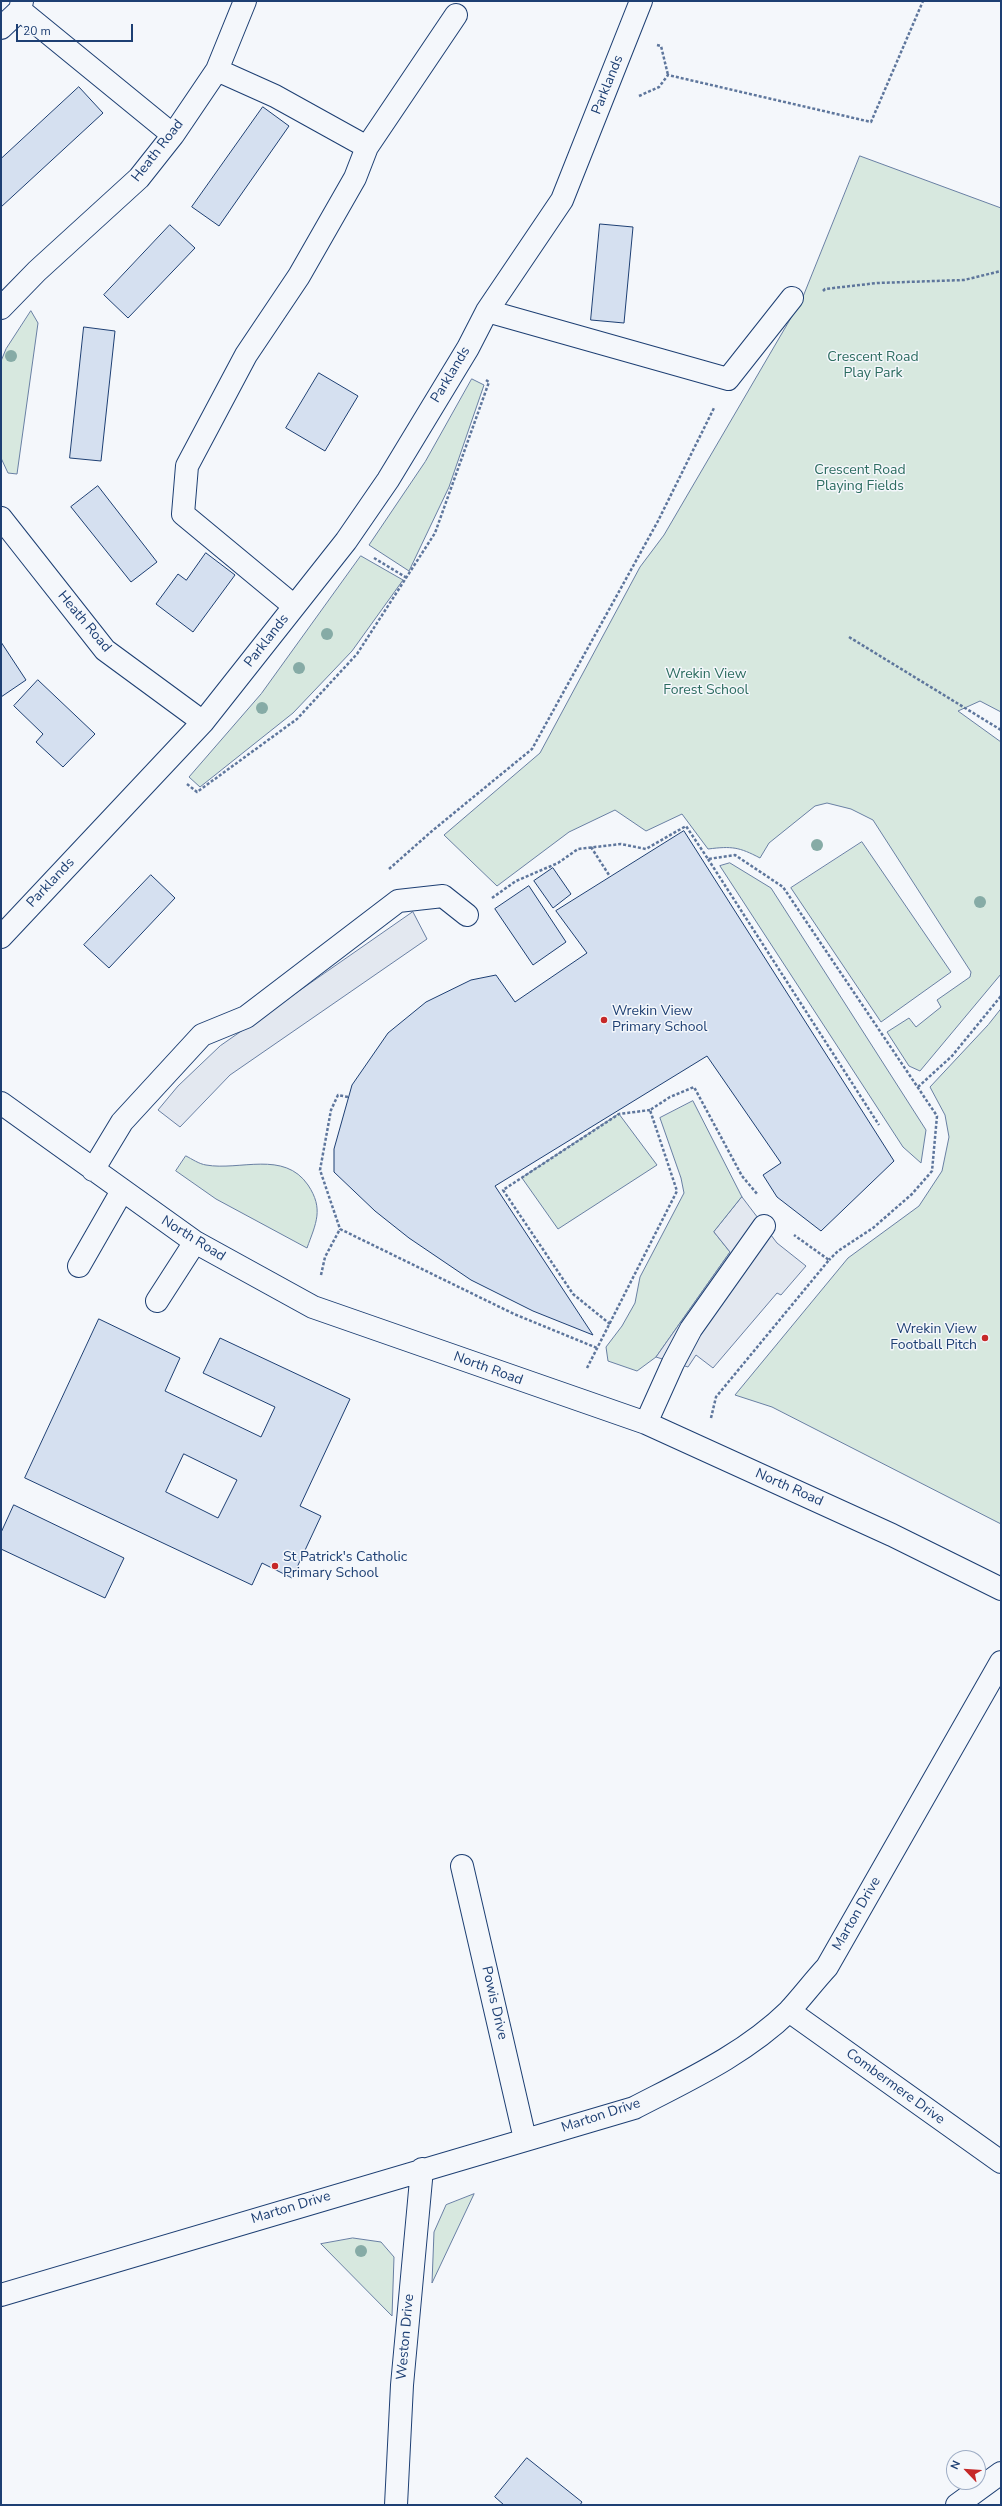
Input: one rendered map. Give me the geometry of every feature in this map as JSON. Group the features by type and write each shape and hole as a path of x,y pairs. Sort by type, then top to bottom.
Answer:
{"street":[{"name":"Heath Road","path":"1,308 37,271 139,178 173,135 217,70 245,1"},
{"name":"Parklands","path":"1,937 203,722 346,541 388,480 487,312 562,200 606,93 641,1"},
{"path":"1,28 21,5 173,135"},
{"path":"294,606 183,514 187,466 246,355 299,276 352,184 368,147 456,15"},
{"path":"217,70 274,96 368,147"},
{"path":"487,312 728,379 792,298"},
{"name":"Heath Road","path":"1,518 105,650 203,722"},
{"path":"93,1170 122,1122 202,1035 246,1017 398,900 443,896 466,915"},
{"name":"North Road","path":"1,1103 195,1242 313,1307 571,1399 646,1423 892,1535 1001,1589"},
{"path":"79,1266 122,1191"},
{"path":"646,1423 673,1363 691,1329 764,1226"},
{"path":"157,1301 195,1242"},
{"name":"Marton Drive","path":"1,2295 422,2169 634,2108 715,2067 760,2036 789,2011 826,1967 1001,1662"},
{"name":"Powis Drive","path":"462,1866 525,2139"},
{"name":"Combermere Drive","path":"789,2011 1001,2162"},
{"name":"Weston Drive","path":"396,2505 402,2385 422,2169"},
{"path":"957,2505 1001,2472"}],"path":[{"path":"606,93 632,99 659,87 668,76 871,122 923,1"},
{"path":"851,287 877,283 964,280 1001,271"},
{"path":"163,765 197,792 297,719 357,654 435,533 489,382 456,366"},
{"path":"386,871 532,749 658,521 728,379"},
{"path":"346,541 407,578"},
{"path":"849,637 1001,730"},
{"path":"466,915 516,881 558,864 578,849 621,844 646,849 686,826 879,1125"},
{"path":"591,847 609,875"},
{"path":"708,859 735,855 783,887 937,1116 932,1170 912,1194 873,1228 838,1251 829,1260"},
{"path":"918,1088 952,1056 1001,996"},
{"path":"610,1324 573,1294 503,1190 619,1114 650,1110 670,1097 694,1087"},
{"path":"348,1097 338,1095 331,1110 320,1170 340,1230 514,1314 597,1348"},
{"path":"571,1399 677,1191 650,1110"},
{"path":"313,1307 325,1257 340,1230"}],"green space":[{"path":"860,156 1001,208 1001,712 980,701 958,711 1001,742 1001,974 920,1071 909,1066 887,1032 909,1018 916,1027 941,1007 937,1000 970,977 971,972 873,820 851,809 827,803 815,806 769,843 760,858 735,848 708,849 682,814 646,831 615,810 569,832 497,886 444,835 540,753 640,567 664,535 802,299"},
{"path":"31,311 38,323 17,474 8,473 1,458 1,361 6,349"},
{"path":"472,379 484,385 449,487 409,571 369,545 425,462"},
{"path":"361,556 403,580 352,651 293,713 200,787 189,777 261,694"},
{"path":"862,842 951,972 881,1022 791,888"},
{"path":"730,863 771,888 926,1130 921,1163 903,1147 720,866"},
{"path":"1001,1009 1001,1524 772,1407 735,1395 848,1258 919,1206 942,1171 949,1137 945,1115 930,1087"},
{"path":"693,1101 742,1197 714,1232 730,1252 656,1357 637,1371 608,1361 606,1347 622,1326 635,1303 640,1277 684,1193 681,1178 660,1118"},
{"path":"619,1114 657,1165 558,1229 522,1178"},
{"path":"186,1156 198,1163 206,1165 274,1165 287,1168 298,1174 308,1185 313,1194 317,1209 317,1216 307,1248 216,1199 176,1171"},
{"path":"474,2194 432,2283 434,2232 446,2205"},
{"path":"353,2238 381,2242 394,2257 392,2316 321,2244"}],"shaded area":[{"path":"413,912 427,939 230,1075 180,1127 158,1110 178,1086 220,1046"},
{"path":"742,1197 777,1243 806,1266 781,1295 777,1293 713,1368 696,1355 688,1367 656,1357 730,1252 714,1232"}],"building":[{"path":"79,87 103,113 1,207 1,159"},
{"path":"263,107 289,126 219,226 192,207"},
{"path":"600,224 633,227 624,323 591,320"},
{"path":"170,225 195,248 128,318 104,295"},
{"path":"84,327 115,331 101,461 70,458"},
{"path":"319,373 358,396 325,451 286,428"},
{"path":"98,486 157,562 131,582 71,507"},
{"path":"206,553 235,575 193,632 156,604 178,574 186,580"},
{"path":"1,642 26,680 1,697"},
{"path":"38,680 95,734 63,767 36,742 43,734 14,706"},
{"path":"684,831 894,1161 821,1231 777,1197 763,1175 781,1163 707,1056 495,1186 593,1335 533,1311 471,1280 409,1238 375,1211 334,1172 334,1149 352,1085 388,1033 426,1002 471,980 496,975 515,1002 587,953 556,911"},
{"path":"553,868 571,894 553,908 534,881"},
{"path":"151,875 175,898 109,968 84,945"},
{"path":"529,886 566,942 533,965 495,909"},
{"path":"99,1319 180,1358 165,1391 261,1437 275,1407 203,1373 220,1338 350,1399 300,1506 321,1516 292,1578 262,1563 252,1585 25,1478","holes":["184,1454 237,1480 218,1518 166,1492"]},
{"path":"14,1505 124,1558 105,1598 1,1549 1,1533"},
{"path":"527,2458 582,2502 580,2505 504,2505 495,2497"}],"place":[{"name":"Wrekin View Primary School","path":"604,1020"},
{"name":"Wrekin View Football Pitch","path":"985,1338"},
{"name":"St Patrick's Catholic Primary School","path":"275,1566"}],"park label":[{"name":"Crescent Road Play Park","path":"873,366"},
{"name":"Crescent Road Playing Fields","path":"860,480"},
{"name":"Wrekin View Forest School","path":"706,684"}]}
